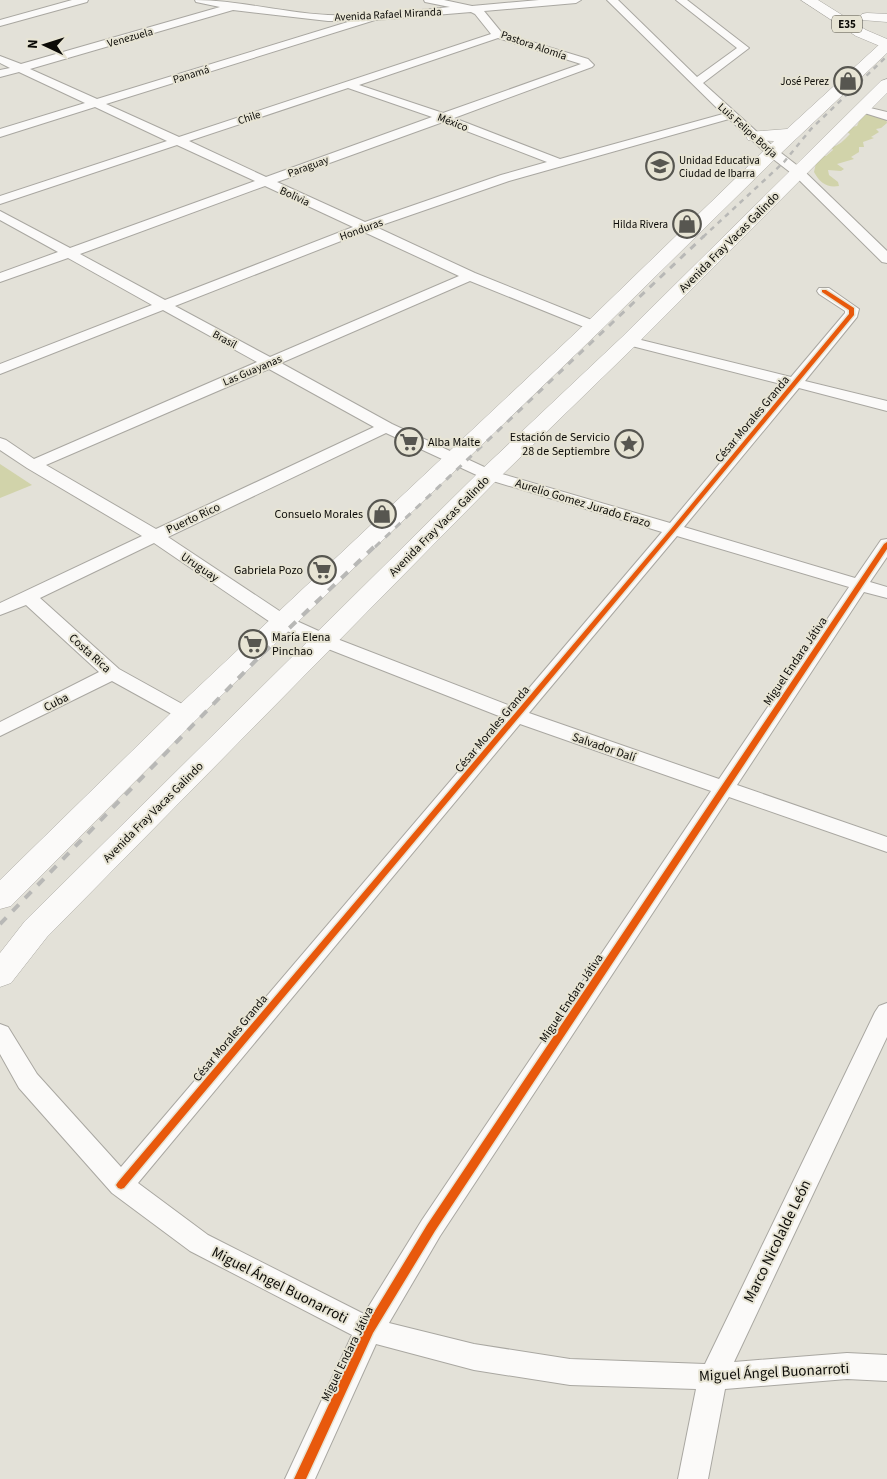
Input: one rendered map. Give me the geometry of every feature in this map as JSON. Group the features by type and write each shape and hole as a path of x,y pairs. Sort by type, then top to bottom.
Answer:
{"main road":[{"name":"E35","path":"808,0 862,33 887,45"},
{"name":"E35","path":"853,8 887,28"},
{"path":"867,17 887,18"},
{"path":"862,33 874,52 873,58"},
{"path":"0,898 186,714 453,458 594,326 772,152 887,45"},
{"name":"Avenida Fray Vacas Galindo","path":"0,975 36,929 490,475 629,341 887,84"},
{"path":"754,136 779,136 792,133"}],"street":[{"path":"0,23 84,0"},
{"name":"Avenida Rafael Miranda","path":"200,0 232,7 328,18 374,13 473,9 576,0"},
{"name":"Venezuela","path":"0,74 259,0"},
{"name":"Avenida Rafael Miranda","path":"265,0 374,13 433,1 462,0"},
{"name":"Luis Felipe Borja","path":"612,0 696,83 772,152 799,173 887,259"},
{"path":"681,0 744,48 696,83"},
{"path":"433,1 473,9"},
{"name":"Pastora Alomía","path":"473,9 479,12 498,34 584,61 588,65"},
{"name":"Panamá","path":"0,133 374,13"},
{"name":"Chile","path":"0,200 498,34"},
{"name":"Bolivia","path":"0,59 470,276 594,326"},
{"name":"Paraguay","path":"0,278 588,65"},
{"name":"México","path":"346,84 442,117 560,163"},
{"path":"862,109 887,116"},
{"name":"Honduras","path":"0,369 364,227 505,178 731,115"},
{"name":"Brasil","path":"0,215 386,427 453,458"},
{"name":"Las Guayanas","path":"33,465 470,276"},
{"name":"César Morales Granda","path":"121,1185 674,530 852,314 852,309 824,290"},
{"path":"629,341 887,406"},
{"name":"Puerto Rico","path":"0,610 386,427"},
{"name":"Uruguay","path":"0,443 33,465 155,536 283,622 325,641"},
{"name":"Aurelio Gomez Jurado Erazo","path":"453,458 490,475 887,593"},
{"name":"Miguel Endara Játiva","path":"300,1479 369,1330 431,1228 887,544"},
{"name":"Costa Rica","path":"28,597 112,673 186,714"},
{"name":"Salvador Dalí","path":"325,641 517,716 887,845"},
{"name":"Cuba","path":"0,730 112,673"},
{"name":"Marco Nicolalde León","path":"693,1479 713,1377 887,1012"},
{"name":"Miguel Ángel Buonarroti","path":"0,1034 28,1082 121,1185 198,1243 369,1330 474,1357 570,1372 713,1377 847,1366 887,1368"}],"green space":[{"path":"870,113 886,119 887,123 881,128 876,129 879,132 871,137 874,138 863,142 864,147 859,147 859,152 851,157 854,159 837,164 844,169 841,171 828,170 829,175 838,182 839,186 824,184 814,172 816,163 822,156 826,156 833,150 831,147 839,144 850,134 847,132 852,127 857,126 861,117"},
{"path":"0,464 32,485 0,498"}],"railway":[{"path":"703,237 784,162 811,129 887,56"},
{"path":"375,547 704,236"},
{"path":"0,924 258,658 376,545"}],"cycle path":[{"path":"121,1185 673,530 852,314 852,309 824,291"},
{"path":"300,1479 369,1330 431,1228 887,544"}],"place":[{"name":"José Perez","path":"848,81"},
{"name":"Unidad Educativa Ciudad de Ibarra","path":"660,166"},
{"name":"Hilda Rivera","path":"687,224"},
{"name":"Alba Malte","path":"409,442"},
{"name":"Estación de Servicio 28 de Septiembre","path":"629,444"},
{"name":"Consuelo Morales","path":"382,514"},
{"name":"Gabriela Pozo","path":"322,570"},
{"name":"María Elena Pinchao","path":"253,644"}]}
